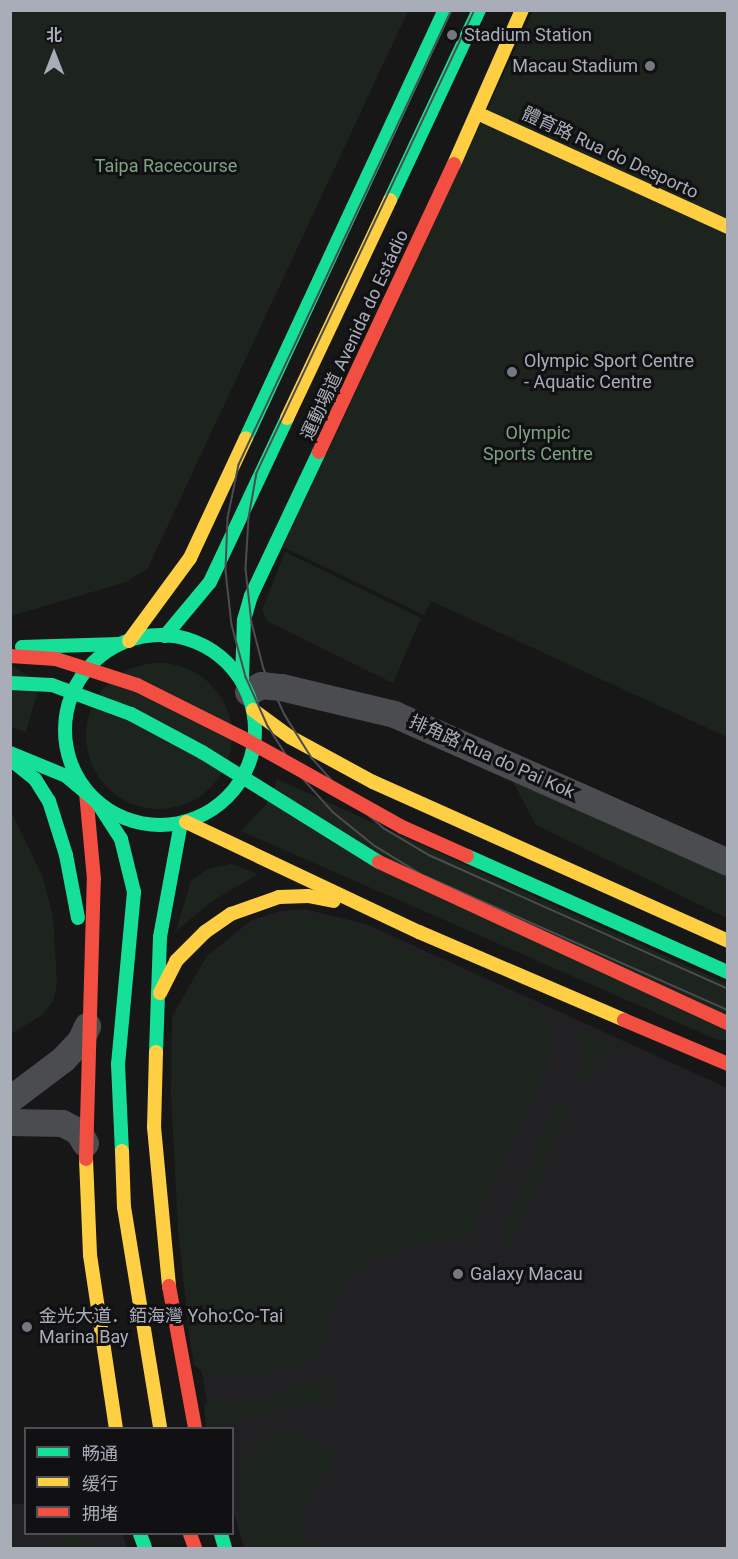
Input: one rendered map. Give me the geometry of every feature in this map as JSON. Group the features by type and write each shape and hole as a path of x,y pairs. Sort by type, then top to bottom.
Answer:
{"main road":[{"path":"247,694 254,743 242,778 218,805 183,823 155,825 129,821 99,804 87,792 71,765 64,734 69,703 93,663 124,643 190,558 445,10"},
{"name":"運動場道 Avenida do Estádio","path":"165,636 210,582 479,10"},
{"name":"運動場道 Avenida do Estádio","path":"247,694 244,620 251,596 472,110 522,10"},
{"path":"434,107 451,100"},
{"name":"體育路 Rua do Desporto","path":"472,110 728,227"},
{"path":"10,648 124,643 165,636 188,638 210,647 228,661 247,694 290,737 373,782 728,941"},
{"path":"10,656 56,659 137,686 243,738 402,827 728,972"},
{"path":"10,684 71,690 131,714 202,752 368,856 728,1023"},
{"path":"10,742 71,765"},
{"path":"10,753 66,776 97,802 121,838 135,892 118,1064 124,1208 160,1427"},
{"path":"10,759 35,779 56,819 73,887 89,984"},
{"path":"87,792 94,879 87,1026 86,1143 90,1255 116,1427"},
{"path":"183,823 376,912 728,1064"},
{"path":"183,823 160,937 155,1006 154,1127 166,1270 195,1427"},
{"path":"155,1006 168,974 188,948 231,914 254,903 308,896 376,912"},
{"path":"92,938 102,915 116,907 147,910 160,937"}],"street":[{"name":"排角路 Rua do Pai Kok","path":"247,694 261,686 281,687 394,714 728,862"},
{"path":"10,1099 63,1059 80,1041 87,1026"},
{"path":"10,1122 62,1123 78,1131 86,1143"}],"shaded area":[{"name":"Galaxy Macau","path":"304,909 366,924 727,1088 727,1548 244,1548 234,1513 234,1427 212,1427 193,1325 178,1010 207,956 252,920 280,911"},
{"path":"10,1504 24,1504 24,1535 123,1535 127,1548 11,1548"}],"green space":[{"name":"Taipa Racecourse","path":"11,10 408,11 148,568 126,582 11,616"},
{"name":"Olympic Sports Centre","path":"533,11 727,11 727,737 431,601 424,615 283,547"},
{"path":"285,552 421,618 393,683 267,621 262,610"},
{"path":"159,663 187,668 211,684 227,708 232,736 227,764 211,788 187,804 159,809 131,804 107,788 91,764 86,736 91,708 107,684 131,668"},
{"path":"11,665 40,683 26,732 11,727"},
{"path":"507,771 727,873 727,918 536,825"},
{"path":"277,779 727,984 727,1040 718,1040 241,831 271,799"},
{"path":"11,812 42,875 53,916 57,984 53,1001 42,1015 11,1034"},
{"path":"232,864 258,874 211,902 176,931 191,881 207,869"},
{"path":"302,914 341,920 369,930 545,1013 553,1052 473,1231 460,1241 407,1246 373,1260 345,1285 329,1314 321,1354 306,1362 254,1376 210,1377 194,1365 178,1229 171,1094 172,1016 207,956 254,924"},
{"path":"582,1029 619,1046 596,1062 585,1085 575,1080 585,1057 579,1035"},
{"path":"557,1102 570,1108 509,1247 499,1243"},
{"path":"324,1377 332,1381 335,1390 331,1405 302,1404 244,1420 229,1427 206,1427 204,1403 237,1405 263,1400"},
{"path":"270,1431 289,1432 332,1451 333,1466 308,1502 302,1521 309,1548 249,1548 241,1526 242,1459"},
{"path":"63,1535 69,1535 80,1537 87,1548 53,1548"}],"tram line":[{"path":"452,10 239,465 228,518 226,571 232,625 246,677 268,726 297,772 333,812 375,846 421,874 728,1010"},
{"path":"475,10 257,473 249,518 246,569 252,623 264,669 285,715 312,758 346,796 385,829 429,855 728,989"}],"traffic: fast":[{"path":"246,438 445,10"},
{"path":"390,200 479,10"},
{"path":"165,636 210,582 287,418"},
{"path":"242,679 244,620 251,596 319,452"},
{"path":"151,635 169,635 205,646 220,656 234,670 251,702 255,730 251,758 244,775 234,790 220,804 188,821 169,825 151,825 115,814 100,804 86,790 69,758 65,739 65,721 76,685 86,670 100,656 132,639 151,635"},
{"path":"22,647 119,644"},
{"path":"10,683 52,685 131,714 202,752 379,862"},
{"path":"10,753 66,776 97,802 121,839 134,892 118,1064 122,1151"},
{"path":"10,759 35,779 49,801 66,855 78,918"},
{"path":"156,1052 160,937 181,823"},
{"path":"467,856 728,972"},
{"path":"140,1535 145,1548"},
{"path":"221,1535 225,1548"}],"traffic: slow":[{"path":"454,164 522,10"},
{"path":"477,113 728,227"},
{"path":"287,418 390,200"},
{"path":"129,641 190,558 246,438"},
{"path":"253,710 290,737 373,782 728,941"},
{"path":"186,822 419,932 624,1020"},
{"path":"160,993 176,961 205,932 231,914 279,897 308,896 334,901"},
{"path":"156,1052 154,1127 169,1286"},
{"path":"122,1151 124,1207 160,1427"},
{"path":"86,1159 90,1255 116,1427"}],"traffic: jam":[{"path":"319,452 454,164"},
{"path":"10,656 56,659 137,685 243,738 402,827 467,856"},
{"path":"86,792 94,879 86,1159"},
{"path":"379,862 728,1023"},
{"path":"624,1020 728,1064"},
{"path":"169,1286 195,1427"},
{"path":"190,1535 195,1548"}],"place":[{"name":"Stadium Station","path":"452,35"},
{"name":"Macau Stadium","path":"650,66"},
{"name":"Olympic Sport Centre - Aquatic Centre","path":"512,372"},
{"name":"Galaxy Macau","path":"458,1274"},
{"name":"金光大道．銆海灣 Yoho:Co-Tai Marina Bay","path":"27,1327"}]}
